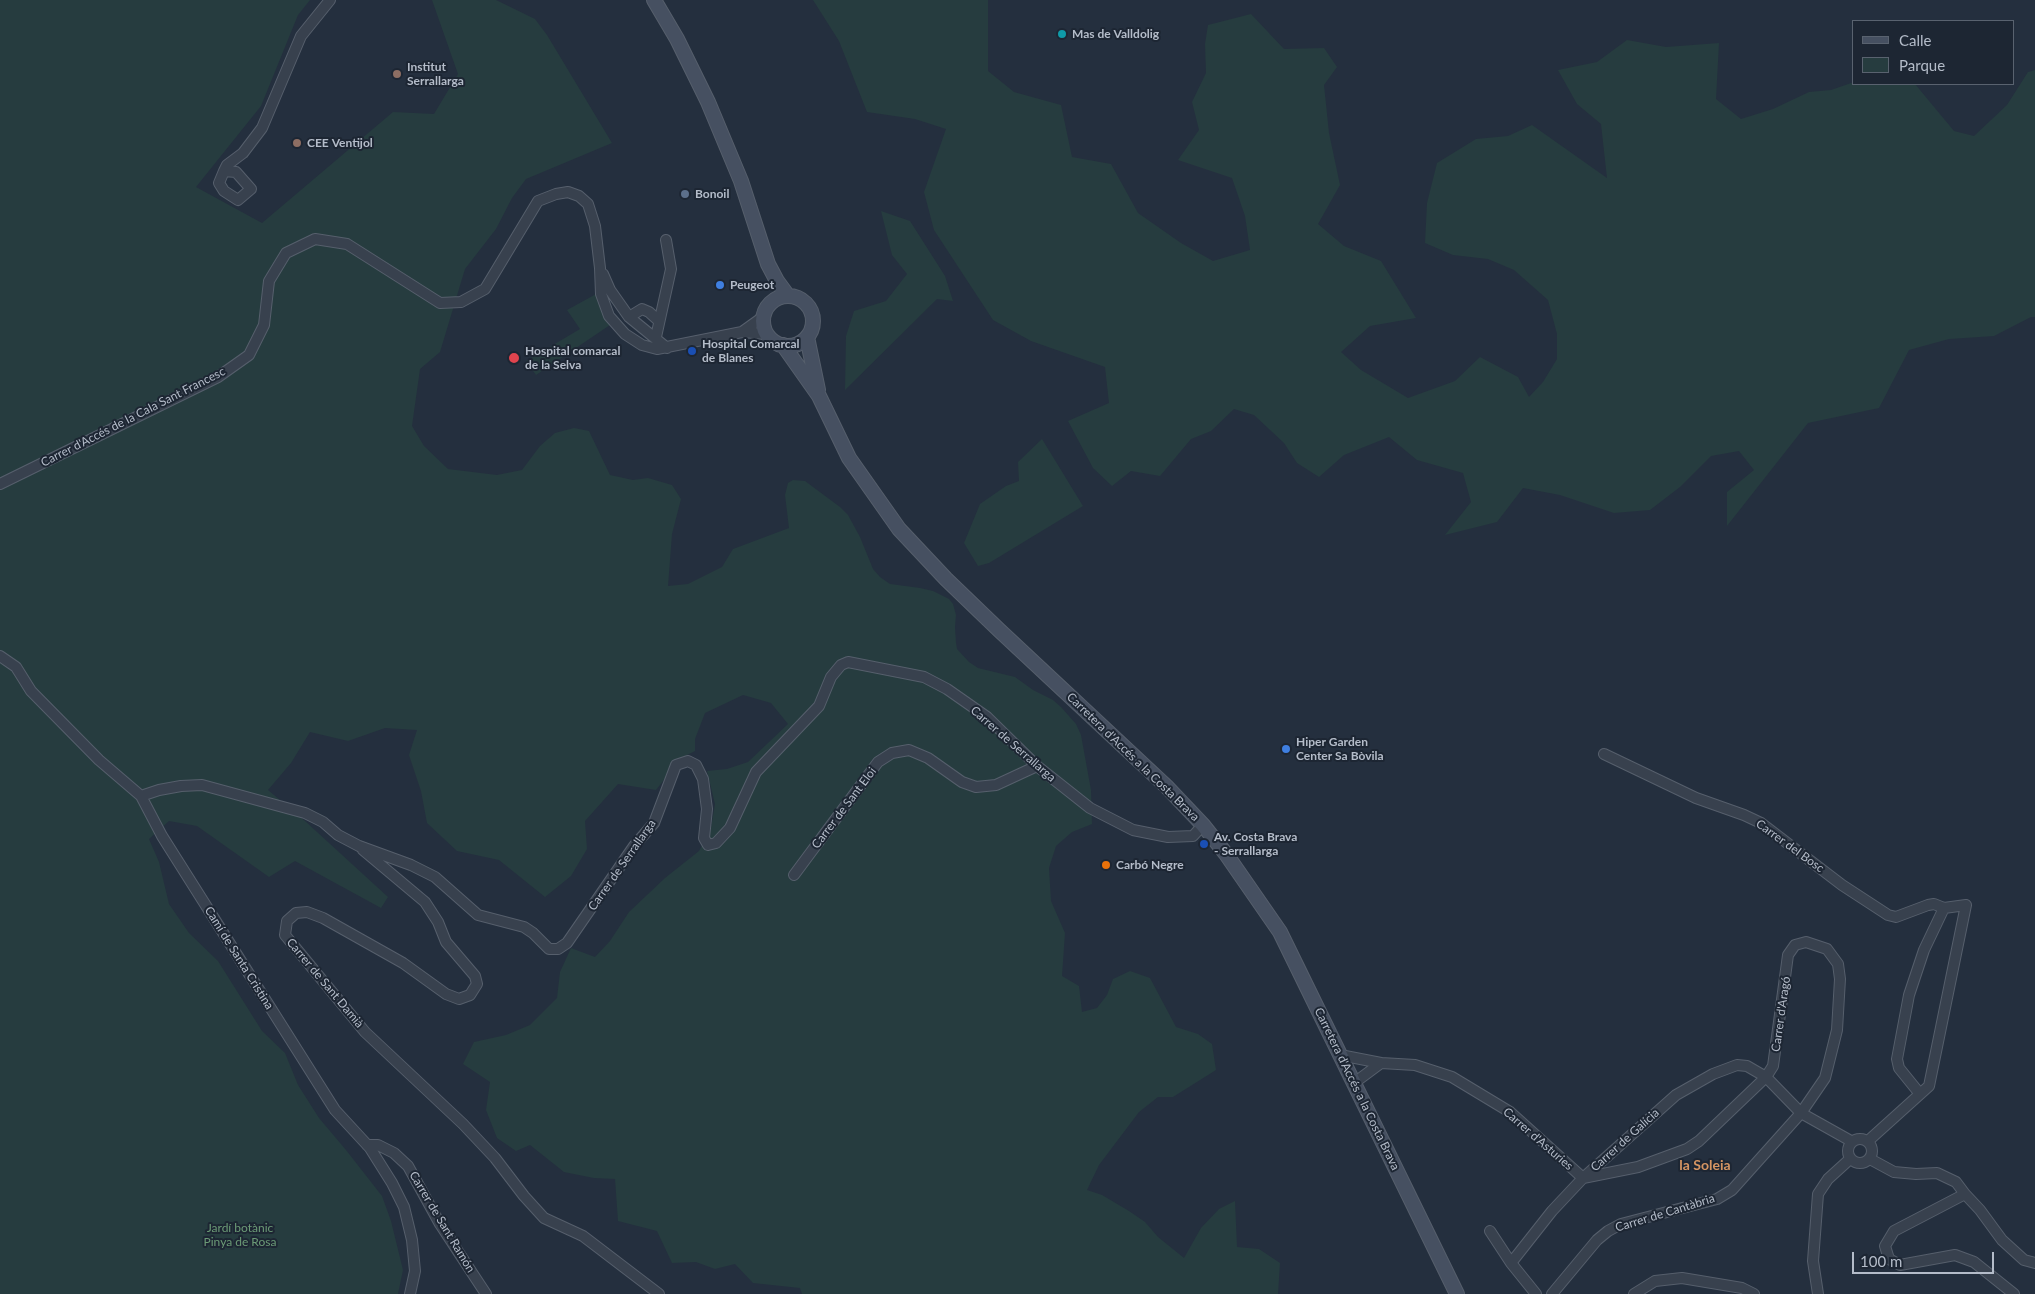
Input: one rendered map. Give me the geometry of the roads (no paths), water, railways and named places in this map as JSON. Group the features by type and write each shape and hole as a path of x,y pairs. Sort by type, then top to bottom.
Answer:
{"main road":[{"path":"654,0 677,39 712,111 741,181 768,264 788,296"},
{"path":"768,264 770,303 763,317 763,326 766,334 774,342 783,345 798,344 807,336 812,324 810,311 802,301 788,296 778,298 770,303"},
{"name":"Carretera d'Accés a la Costa Brava","path":"807,336 819,396"},
{"name":"Carretera d'Accés a la Costa Brava","path":"783,345 819,396 849,458 899,529 946,579 1166,786 1203,825 1226,854 1280,932 1328,1026 1340,1055 1457,1294"}],"street":[{"path":"224,171 227,164 243,153 262,128 301,36 330,0"},
{"name":"Carrer d'Accés de la Cala Sant Francesc","path":"0,484 218,377 249,355 264,325 269,281 286,253 315,239 347,244 440,303 461,302 484,289 538,201 556,194 568,192 579,196 588,204 594,226 600,268 601,294 609,316 625,334 642,345 658,349 742,332 766,334"},
{"path":"642,345 656,337 671,268 666,240"},
{"name":"Carrer d'Accés de la Cala Sant Francesc","path":"600,268 610,290 629,317 656,337 667,348"},
{"path":"629,317 642,309 649,312 659,321"},
{"name":"Carrer d'Accés de la Cala Sant Francesc","path":"742,332 763,317"},
{"name":"Camí de Santa Cristina","path":"0,656 16,667 31,691 99,760 141,796 162,836 335,1110 367,1145 392,1183 404,1207 412,1240 415,1271 410,1294"},
{"name":"Carrer de Serrallarga","path":"141,796 181,786 202,786 305,813 323,822 338,834 359,846 411,865 434,878 478,915 524,927 534,933 549,949 558,949 567,943 634,846 654,823 676,765 688,761 696,765 703,779 707,809 704,838 708,845 716,843 730,828 756,772 819,706 831,677 841,665 848,662 924,677 947,689 987,717 1037,766 1090,808 1133,830 1168,837 1193,836 1203,825"},
{"name":"Carrer de Sant Eloi","path":"794,875 878,762 892,753 909,750 928,758 962,782 976,787 996,785 1037,766"},
{"name":"Carrer del Bosc","path":"1604,754 1696,798 1761,823 1842,885 1888,915 1896,917 1934,904 1944,908 1966,905 1929,1086 1920,1094"},
{"name":"Carrer de Sant Damià","path":"359,846 425,902 438,922 446,942 476,976 477,984 470,995 459,999 446,994 403,962 323,918 307,912 296,913 287,921 285,935 365,1032 463,1124 495,1158 524,1196 544,1218 582,1236 659,1294"},
{"path":"1868,1141 1920,1094 1899,1068 1897,1059 1910,995 1924,950 1944,908"},
{"name":"Carrer d'Aragó","path":"1583,1178 1638,1167 1687,1149 1699,1141 1766,1077 1773,1066 1788,955 1795,945 1806,942 1826,949 1838,964 1840,979 1837,1030 1825,1078 1801,1113"},
{"name":"Carrer d'Asturies","path":"1340,1055 1381,1063 1415,1064 1452,1077 1510,1112 1583,1178"},
{"path":"1354,1083 1381,1063"},
{"name":"Carrer de Galícia","path":"1511,1263 1552,1211 1583,1178 1676,1095 1713,1074 1737,1065 1747,1066 1766,1077 1801,1113 1852,1141"},
{"name":"Carrer de Cantàbria","path":"1552,1294 1597,1240 1608,1231 1621,1224 1717,1199 1732,1190 1801,1113"},
{"path":"1860,1138 1868,1141 1873,1150 1870,1159 1860,1164 1850,1159 1847,1150 1852,1141 1860,1138"},
{"name":"Carrer de Sant Ramón","path":"367,1145 378,1145 394,1153 408,1166 440,1224 486,1294"},
{"path":"1818,1294 1814,1261 1818,1194 1828,1179 1850,1159"},
{"path":"1870,1159 1894,1172 1937,1173 1956,1182 2002,1240 2024,1260 2035,1263"},
{"path":"1965,1194 1894,1231 1885,1246 1889,1259 1900,1265 1955,1255 1974,1262 2014,1294"},
{"path":"1490,1231 1511,1263 1536,1294"},
{"path":"1634,1294 1655,1281 1682,1278 1742,1288 1754,1294"}],"place":[{"name":"Mas de Valldolig","path":"1062,34"},
{"name":"Institut Serrallarga","path":"397,74"},
{"name":"CEE Ventijol","path":"297,143"},
{"name":"Bonoil","path":"685,194"},
{"name":"Peugeot","path":"720,285"},
{"name":"Hospital Comarcal de Blanes","path":"692,351"},
{"name":"Hospital comarcal de la Selva","path":"514,358"},
{"name":"Hiper Garden Center Sa Bòvila","path":"1286,749"},
{"name":"Av. Costa Brava - Serrallarga","path":"1204,844"},
{"name":"Carbó Negre","path":"1106,865"}],"district":[{"name":"la Soleia","path":"1705,1165"}],"park label":[{"name":"Jardí botànic Pinya de Rosa","path":"240,1235"}]}
